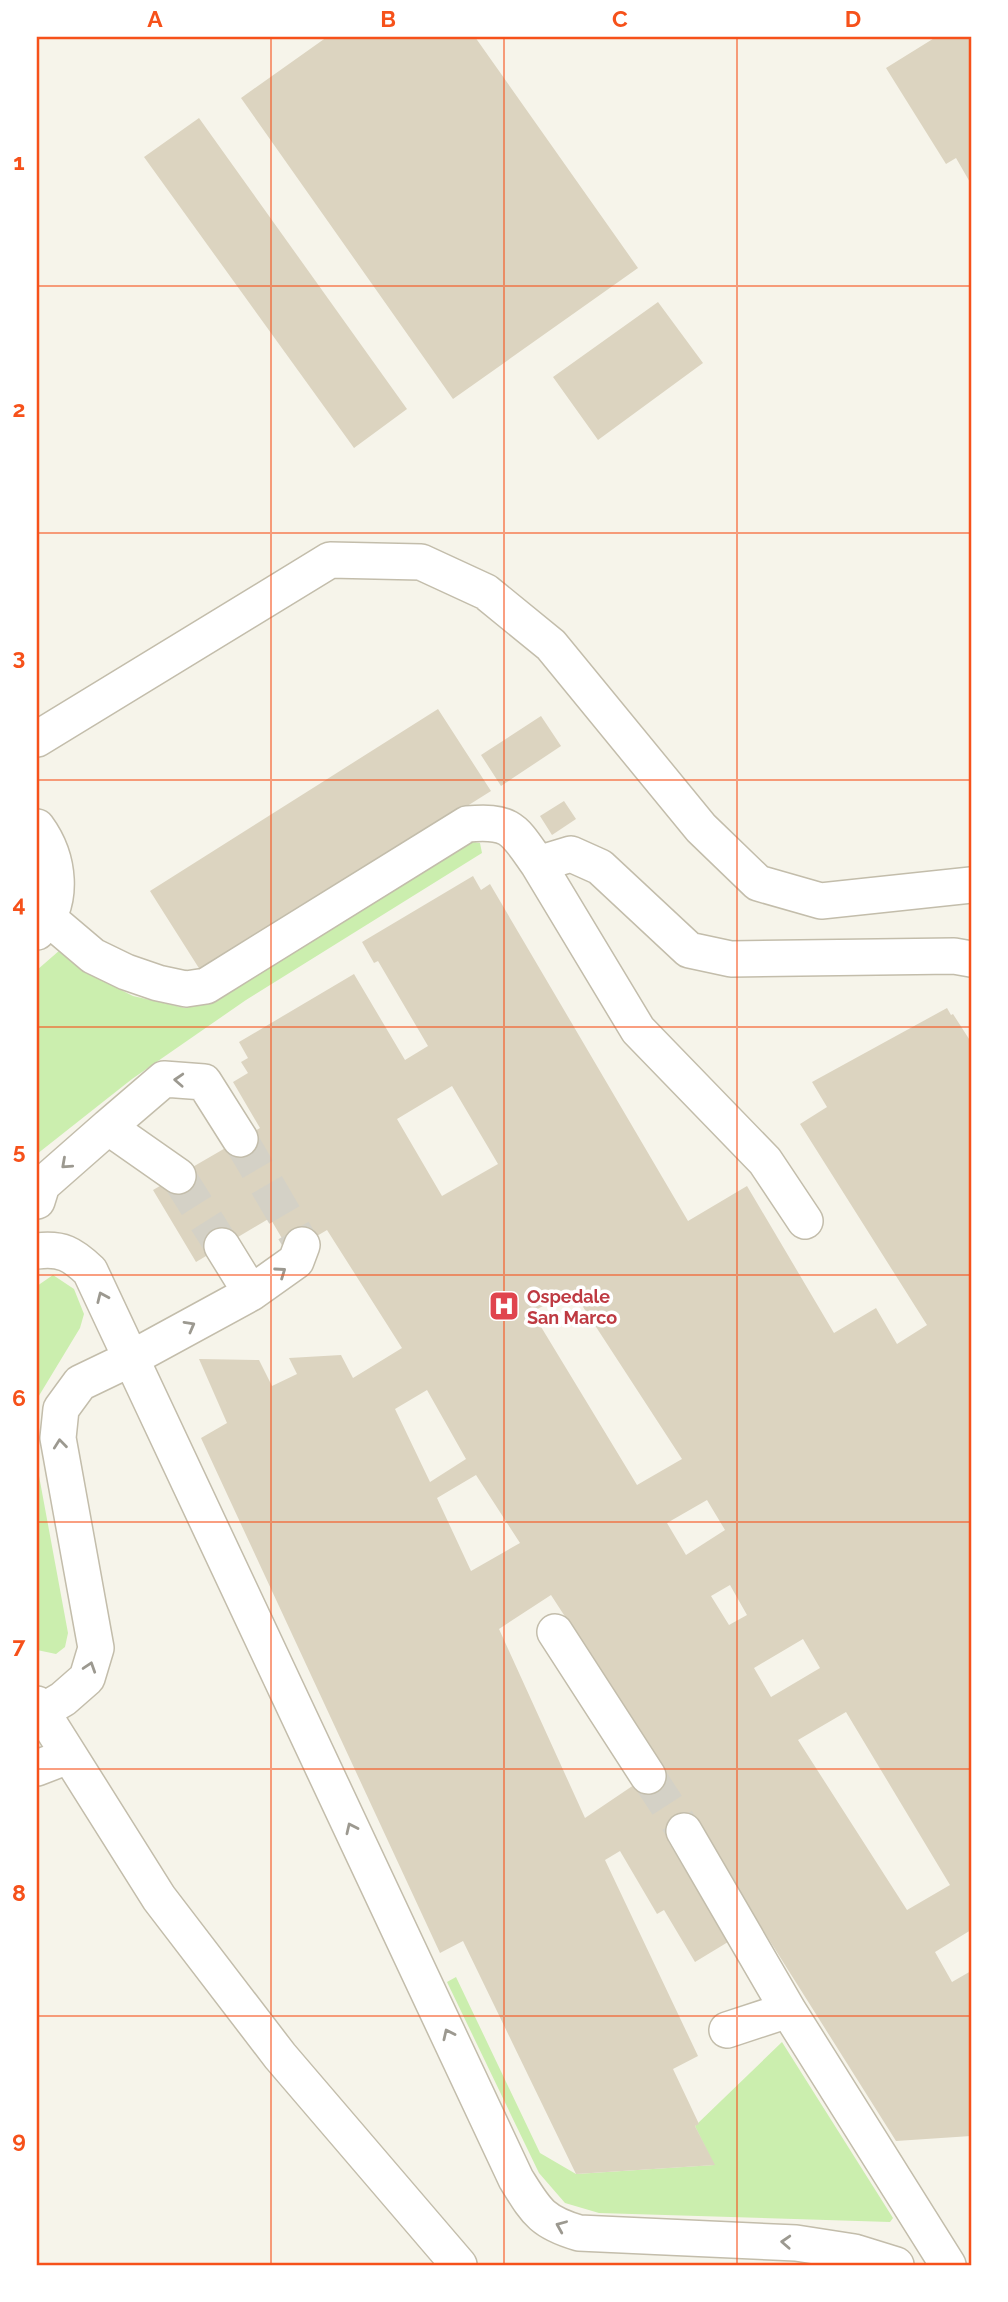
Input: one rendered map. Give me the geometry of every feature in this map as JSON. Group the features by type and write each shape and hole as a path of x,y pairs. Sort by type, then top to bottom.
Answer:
{"lane":[{"path":"37,739 330,560 421,562 486,592 551,645 701,828 758,883 821,901 971,885"},
{"path":"37,827 52,852 57,878 53,905 42,924 93,956 127,972 186,989 206,986 467,824 489,822 514,830 638,1030 765,1161 805,1221"},
{"path":"537,864 571,854 600,867 689,950 710,955 731,959 971,959"},
{"path":"37,1201 42,1185 164,1080 204,1082 240,1139"},
{"path":"108,1126 178,1176"},
{"path":"302,1245 296,1261 251,1293 80,1383 61,1409 58,1438 96,1648 87,1678 63,1699 39,1708 53,1761 272,2046 459,2265"},
{"path":"222,1246 251,1293"},
{"path":"37,1251 52,1249 74,1255 90,1271 516,2179 533,2207 555,2226 579,2233 796,2243 854,2252 896,2265"},
{"path":"555,1632 648,1776"},
{"path":"684,1831 788,2010 948,2265"},
{"path":"727,2030 788,2010"},
{"path":"807,2265 825,2256 854,2252"}],"green space":[{"path":"467,841 480,843 482,853 246,1000 132,1079 37,1154 37,970 60,950 87,973 133,996 185,1008 211,1002"},
{"path":"53,1275 74,1289 84,1314 80,1328 37,1399 37,1286"},
{"path":"37,1465 68,1633 65,1647 56,1654 37,1650"},
{"path":"456,1977 540,2153 576,2174 714,2165 695,2126 782,2042 893,2218 890,2222 599,2213 565,2203 539,2173 447,1982"}],"building":[{"path":"327,37 475,37 638,268 453,399 241,98"},
{"path":"936,37 971,37 971,184 956,158 946,164 886,68"},
{"path":"199,118 407,409 354,448 144,157"},
{"path":"658,302 703,363 598,440 553,377"},
{"path":"438,709 491,791 202,973 150,891"},
{"path":"541,716 561,746 501,786 481,755"},
{"path":"564,801 576,819 552,835 540,816"},
{"path":"473,876 481,890 490,884 688,1221 747,1186 834,1333 876,1308 897,1344 927,1325 800,1124 827,1107 812,1082 947,1008 971,1042 971,1930 935,1952 952,1982 971,1971 971,2136 896,2141 696,1824 668,1841 728,1942 695,1962 664,1910 657,1914 620,1851 605,1860 698,2056 673,2069 699,2124 695,2126 715,2165 576,2174 463,1941 440,1953 201,1438 227,1423 199,1359 259,1360 272,1386 297,1374 289,1358 341,1355 353,1378 402,1348 327,1230 290,1252 270,1218 196,1262 153,1190 260,1128 233,1082 248,1073 241,1062 248,1058 239,1042 354,974 405,1060 428,1046 378,961 374,963 362,942","holes":["452,1086 498,1164 442,1196 397,1119","572,1290 682,1459 637,1485 532,1312","427,1390 466,1459 430,1482 395,1409","476,1475 520,1543 471,1571 437,1498","707,1500 725,1530 686,1555 667,1523","730,1585 747,1615 729,1625 711,1596","551,1595 662,1766 585,1818 499,1629","803,1639 820,1668 771,1697 754,1668","846,1712 950,1885 907,1910 798,1740"]}],"tunnel":[{"path":"240,1139 302,1245"},
{"path":"178,1176 222,1246"},
{"path":"648,1776 684,1831"}],"place":[{"name":"Ospedale San Marco","path":"504,1306"}]}
